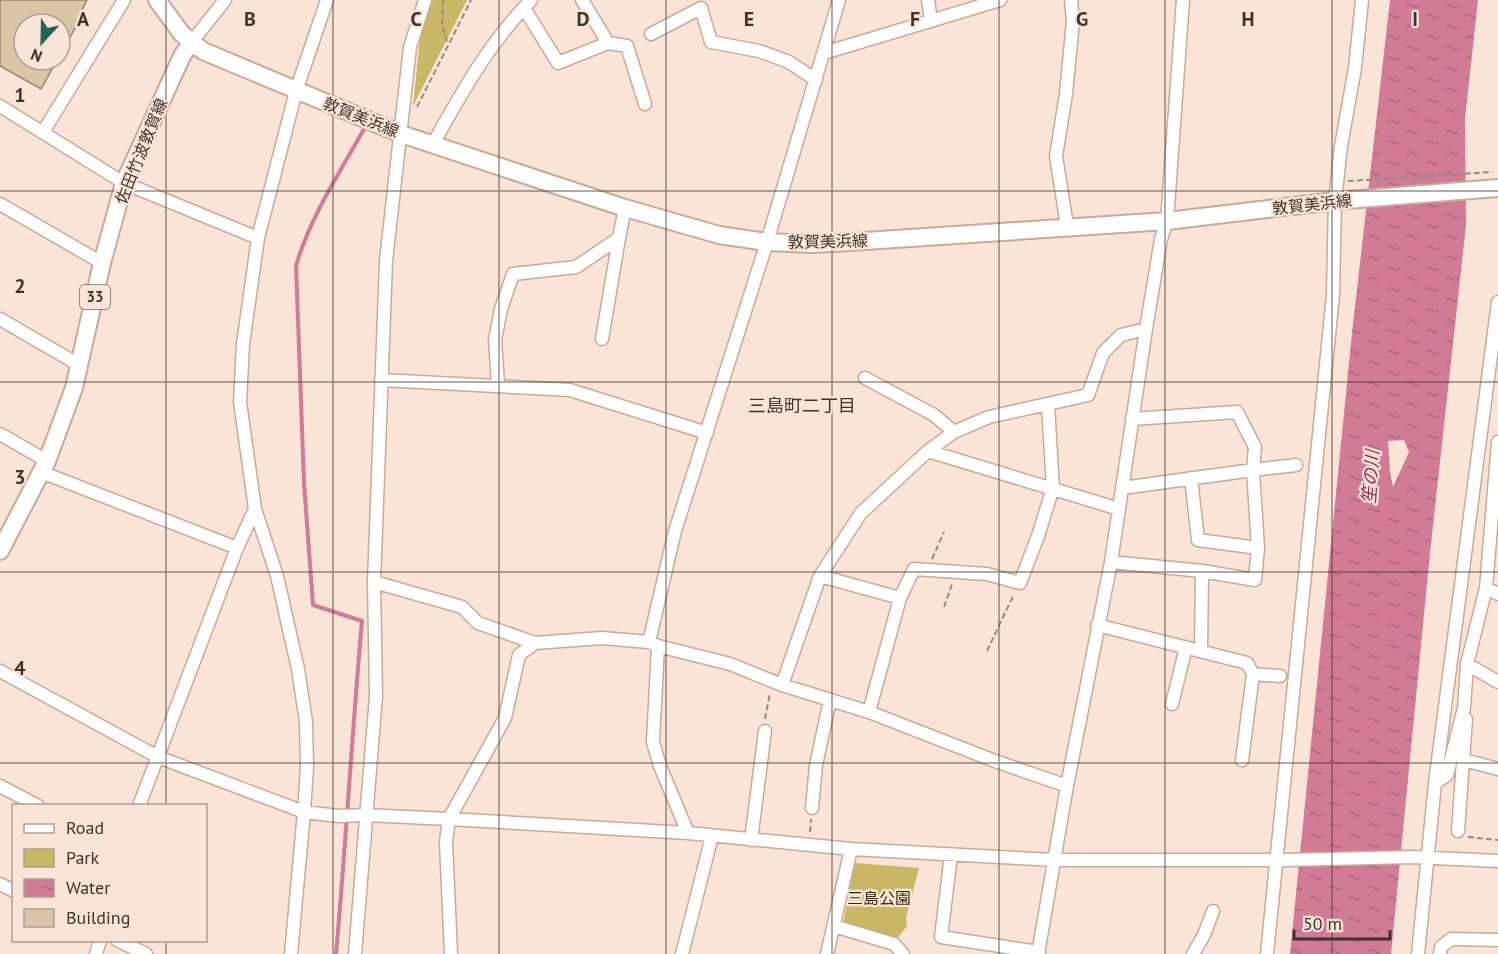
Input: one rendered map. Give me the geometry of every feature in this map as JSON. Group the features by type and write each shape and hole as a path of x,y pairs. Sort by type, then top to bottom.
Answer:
{"main road":[{"path":"157,0 191,43"},
{"name":"敦賀美浜線","path":"191,43 216,58 401,134 625,208 719,235 767,242 811,244 850,242 1167,220 1335,201 1498,188"},
{"name":"佐田竹波敦賀線","path":"0,549 44,466 81,366 102,263 124,183 182,56 191,43"}],"street":[{"path":"43,132 124,0"},
{"path":"207,22 211,0"},
{"path":"191,43 225,0"},
{"path":"291,954 307,767 306,722 298,669 277,576 255,509 240,402 243,344 258,238 297,91 327,0"},
{"path":"355,954 361,815 376,696 375,582 386,261 410,47 425,0"},
{"path":"582,0 608,43"},
{"path":"688,833 660,766 653,742 654,644 675,531 767,242 839,0"},
{"path":"928,0 932,21"},
{"path":"824,53 1000,0"},
{"path":"1067,226 1056,156 1067,84 1073,21 1071,0"},
{"path":"951,855 941,937 1038,953 1097,625 1111,562 1146,329 1161,239 1167,220 1183,0"},
{"path":"1267,954 1282,860 1334,295 1335,201 1341,146 1355,68 1362,0"},
{"path":"433,144 472,74 497,38 527,4 558,63 608,43 627,46 645,104"},
{"path":"651,34 701,8 711,42 759,51 789,62 816,80"},
{"path":"0,106 124,183 258,238"},
{"path":"0,204 102,263"},
{"path":"602,339 625,208"},
{"path":"498,384 495,340 501,309 513,274 576,267 619,238"},
{"path":"1418,954 1435,783 1498,302"},
{"path":"0,318 81,366"},
{"path":"777,684 820,576 861,513 928,451 954,432 989,417 1088,395 1103,353 1121,335 1146,329"},
{"path":"865,378 934,415 954,432"},
{"path":"381,380 498,384 570,390 707,433"},
{"path":"869,712 900,598 914,569 987,574 1020,583 1053,488 1048,405"},
{"path":"1111,562 1202,571 1256,580 1258,548 1253,470 1255,447 1237,412 1132,419"},
{"path":"0,434 44,466 237,548"},
{"path":"1435,783 1447,775 1464,708 1467,664 1486,588 1496,506 1498,442"},
{"path":"928,451 1119,509"},
{"path":"1122,488 1296,465"},
{"path":"1191,478 1198,540 1258,548"},
{"path":"140,804 237,548 255,509"},
{"path":"1200,651 1202,571"},
{"path":"820,576 900,598"},
{"path":"375,582 462,607 478,623 535,643 602,638 654,644 730,664 777,684 869,712 1067,786"},
{"path":"1486,588 1498,594"},
{"path":"1097,625 1247,663 1253,674 1242,760"},
{"path":"452,954 446,842 449,819 505,718 519,655 535,643"},
{"path":"1172,704 1186,648"},
{"path":"1467,664 1498,682"},
{"path":"0,671 158,757 304,812 339,816 449,819 688,833 851,849 1054,860 1282,860 1413,857 1498,861"},
{"path":"1253,674 1280,676"},
{"path":"812,808 816,765 830,700"},
{"path":"1458,831 1467,722 1464,708"},
{"path":"751,840 765,731"},
{"path":"1464,760 1498,769"},
{"path":"0,787 34,804"},
{"path":"682,954 712,836"},
{"path":"827,954 851,849"},
{"path":"1193,954 1204,935 1213,910"},
{"path":"834,926 894,944 903,954"},
{"path":"1440,954 1441,947 1451,939 1498,940"},
{"path":"121,942 146,954"}],"path":[{"path":"443,0 442,25 448,45"},
{"path":"417,107 471,0"},
{"path":"1348,181 1492,172"},
{"path":"927,570 944,532"},
{"path":"944,607 957,571"},
{"path":"987,651 1020,583"},
{"path":"765,731 766,709 777,684"},
{"path":"809,845 812,808"},
{"path":"1458,831 1470,838 1498,840"}],"green space":[{"path":"433,0 467,0 413,106 420,38"},
{"name":"三島公園","path":"855,863 919,868 906,918 907,926 896,940 881,933 843,923"}],"water":[{"name":"笙の川","path":"1390,0 1478,0 1465,119 1466,225 1430,553 1391,954 1290,954 1352,333","holes":["1404,440 1409,452 1393,487 1388,441"]}],"building":[{"path":"0,0 87,0 80,14 83,14 72,34 72,12 12,12 12,72 50,72 41,89 0,66"}],"waterway":[{"path":"336,954 362,621 313,605 304,483 296,266 317,213 364,129"}],"district":[{"name":"三島町二丁目","path":"802,406"}]}
